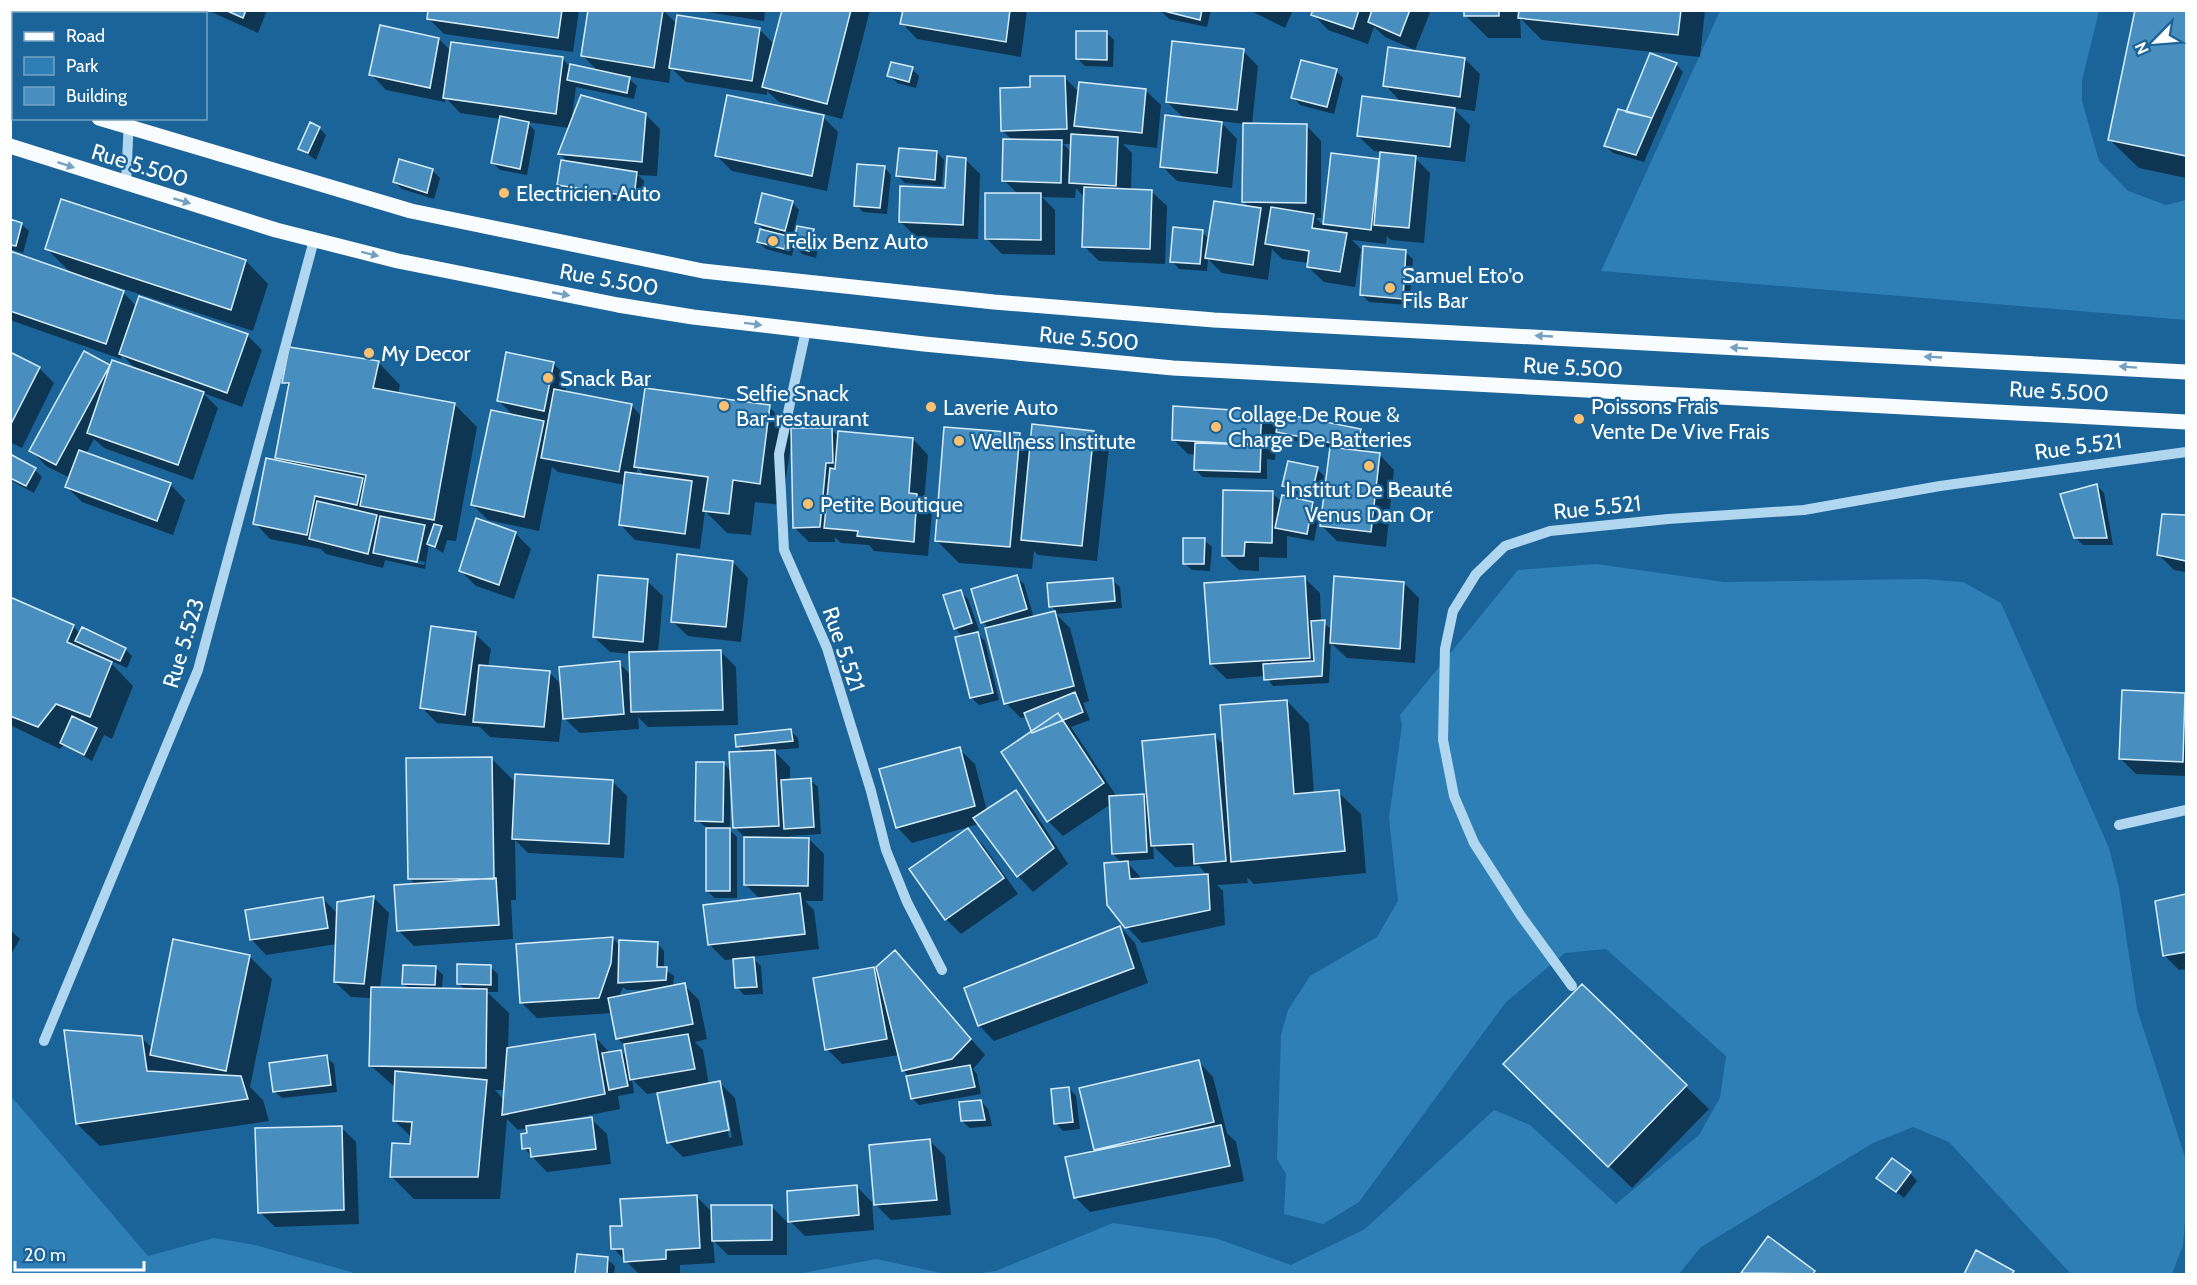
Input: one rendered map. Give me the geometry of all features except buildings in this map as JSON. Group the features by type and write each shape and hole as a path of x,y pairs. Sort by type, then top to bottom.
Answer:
{"main road":[{"name":"Rue 5.500","path":"109,120 129,124 411,211 703,271 994,302 1214,320 2187,372"},
{"name":"Rue 5.500","path":"10,146 126,184 314,240 409,263 618,305 806,330 1173,368 2187,422"}],"street":[{"path":"126,184 129,124"},
{"name":"Rue 5.523","path":"44,1041 198,670 314,240"},
{"name":"Rue 5.521","path":"806,330 779,454 784,550 827,648 872,791 886,850 907,902 942,970"},
{"name":"Rue 5.521","path":"1572,986 1521,916 1474,843 1454,796 1443,740 1445,649 1453,611 1476,574 1505,546 1550,531 1668,519 1804,510 1940,486 2187,452"},
{"path":"2119,825 2187,810"}],"green space":[{"path":"1720,11 2099,11 2082,80 2082,101 2099,161 2128,191 2166,205 2186,200 2186,320 1601,271"},
{"path":"1596,564 1724,582 1924,579 1963,582 2001,603 2109,848 2119,888 2137,1009 2185,1157 2186,1209 2183,1245 2172,1274 2071,1274 1949,1142 1913,1127 1873,1143 1701,1247 1679,1274 974,1274 996,1271 1113,1223 1215,1238 1291,1265 1365,1229 1494,1110 1530,1125 1616,1204 1699,1135 1720,1098 1726,1056 1606,949 1565,953 1506,1002 1359,1202 1323,1224 1284,1214 1286,1174 1277,1159 1281,1035 1288,1010 1310,976 1377,937 1398,901 1389,818 1402,725 1400,715 1518,570"},
{"path":"10,1095 148,1256 214,1238 255,1245 358,1274 11,1274"},
{"path":"876,1259 946,1274 798,1274"}],"place":[{"name":"Electricien Auto","path":"504,193"},
{"name":"Felix Benz Auto","path":"773,241"},
{"name":"Samuel Eto'o Fils Bar","path":"1390,288"},
{"name":"My Decor","path":"369,353"},
{"name":"Snack Bar","path":"548,378"},
{"name":"Selfie Snack Bar-restaurant","path":"724,406"},
{"name":"Laverie Auto","path":"931,407"},
{"name":"Poissons Frais Vente De Vive Frais","path":"1579,419"},
{"name":"Collage De Roue & Charge De Batteries","path":"1216,427"},
{"name":"Wellness Institute","path":"959,441"},
{"name":"Institut De Beauté Venus Dan Or","path":"1369,466"},
{"name":"Petite Boutique","path":"808,504"}]}
